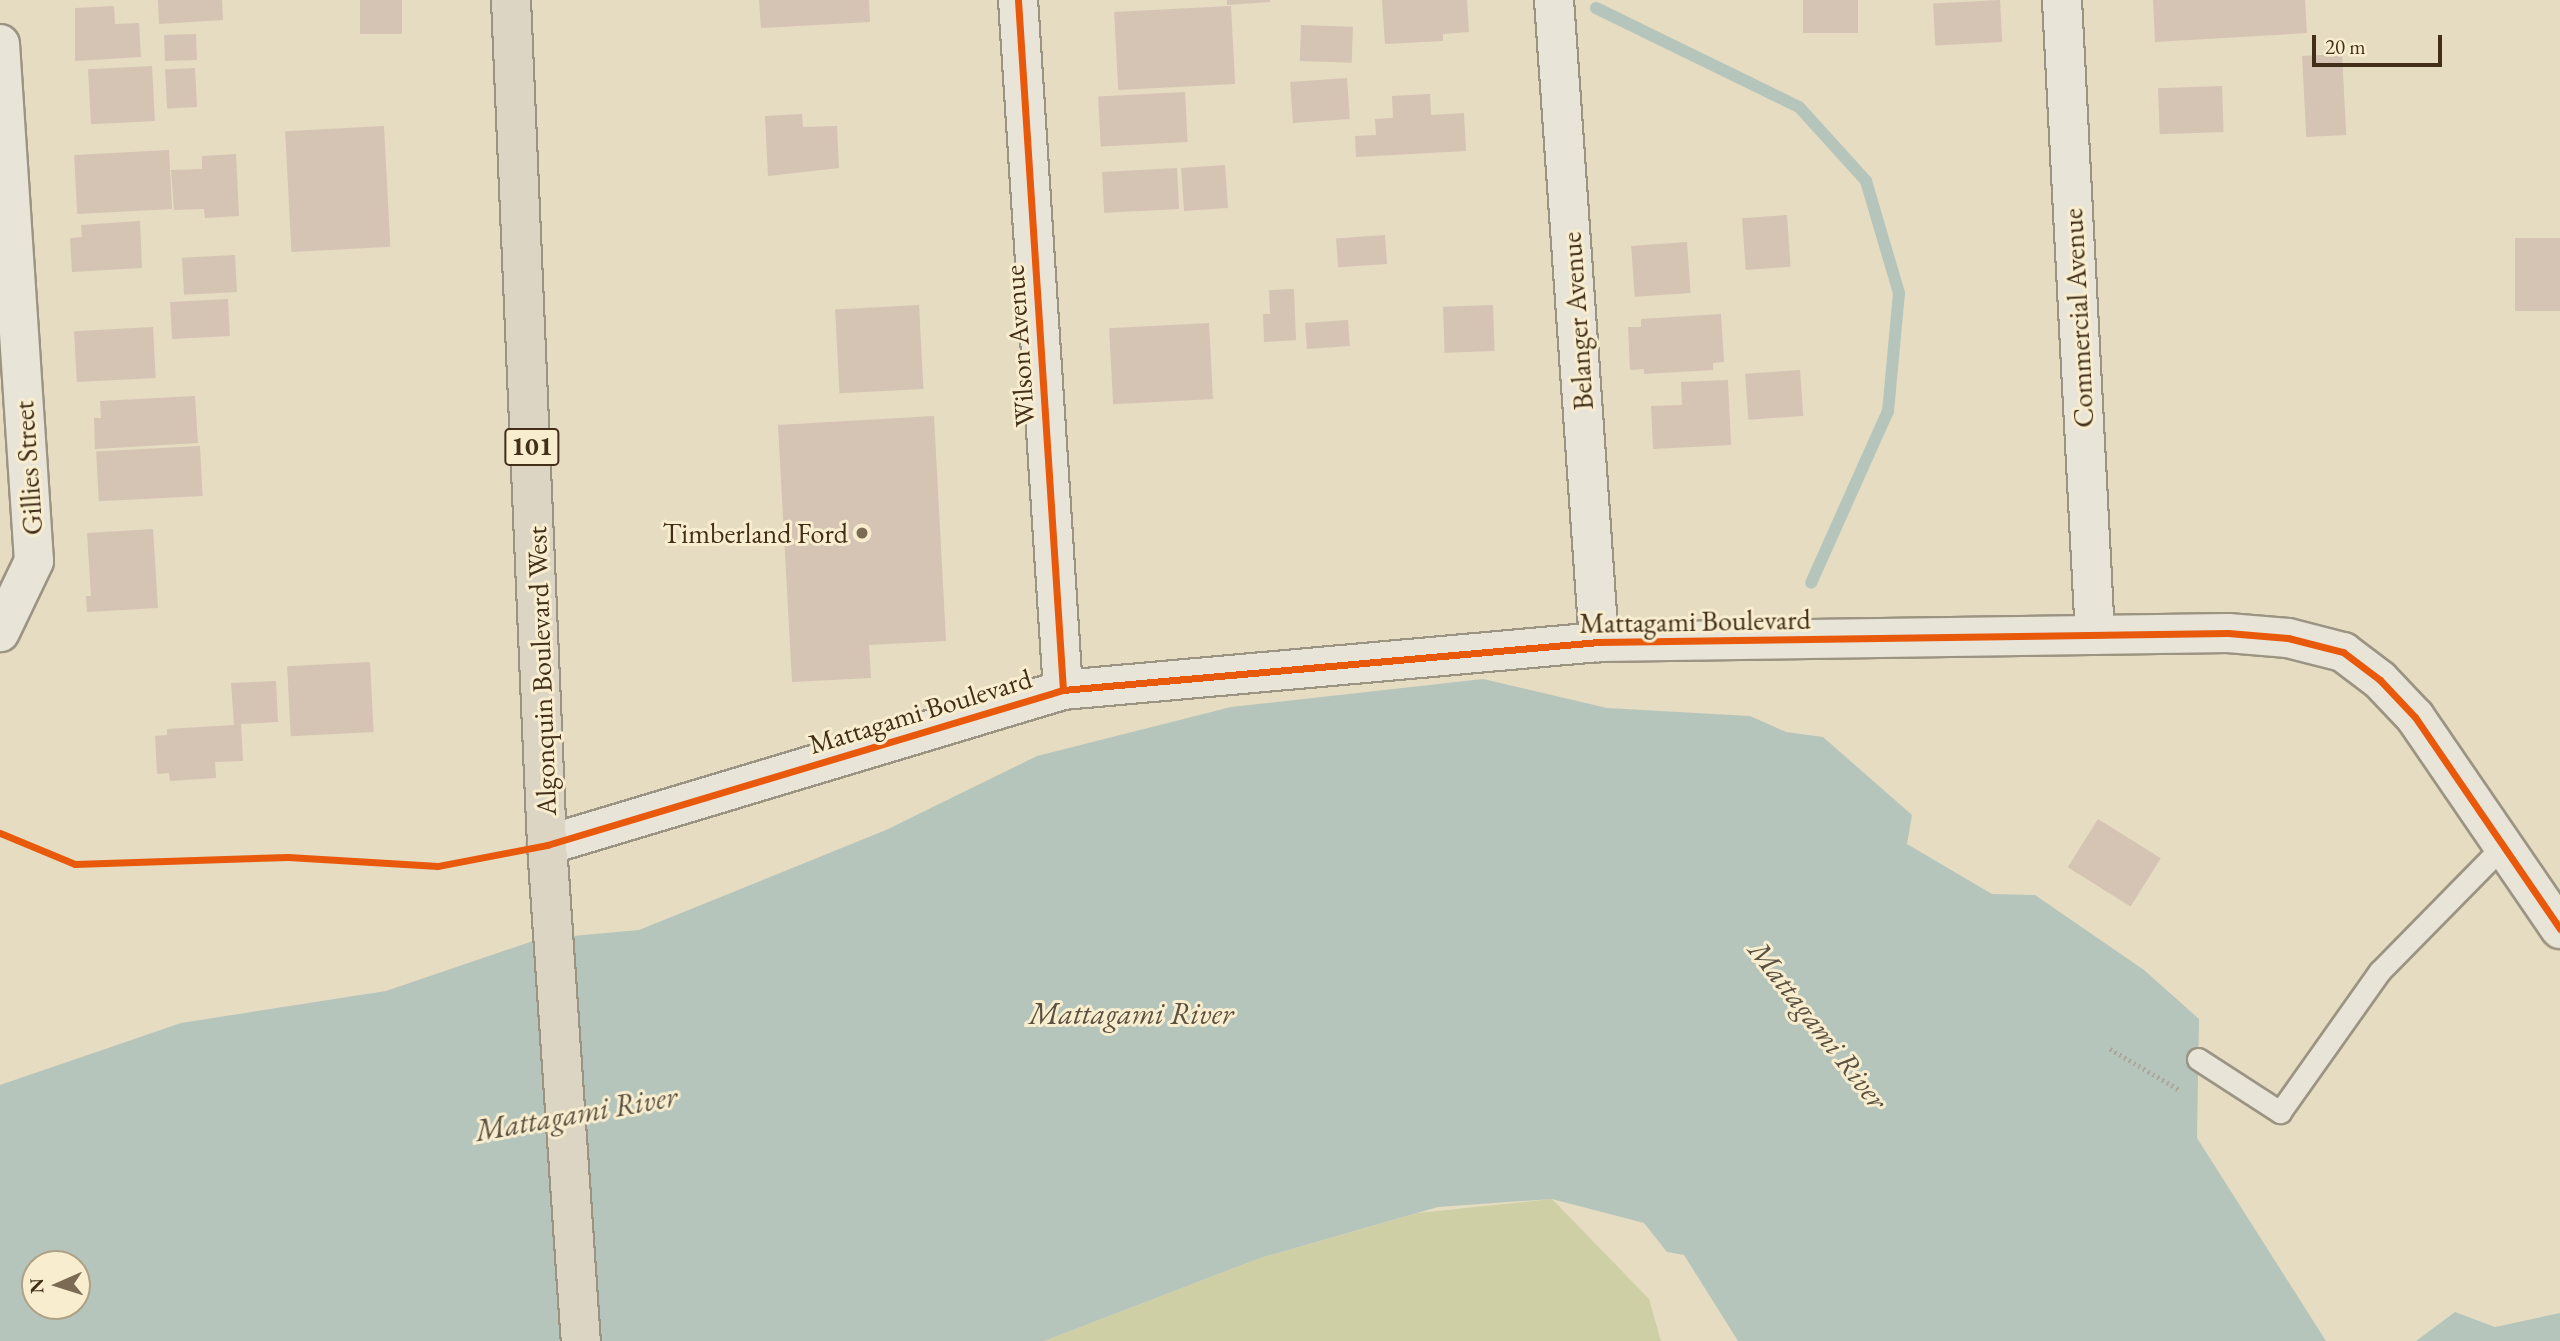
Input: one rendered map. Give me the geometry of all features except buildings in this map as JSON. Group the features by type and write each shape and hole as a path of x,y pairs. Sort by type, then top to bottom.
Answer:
{"main road":[{"name":"Algonquin Boulevard West","path":"511,0 547,845 581,1341"}],"street":[{"name":"Wilson Avenue","path":"1018,0 1063,690"},
{"name":"Belanger Avenue","path":"1554,0 1600,642"},
{"name":"Commercial Avenue","path":"2062,0 2095,635"},
{"name":"Gillies Street","path":"0,44 34,561 0,632"},
{"name":"Mattagami Boulevard","path":"547,845 1063,690 1600,642 2228,633 2288,638 2343,652 2380,680 2415,717 2505,844 2560,929"}],"lane":[{"path":"2198,1059 2280,1112 2380,971 2505,844"}],"path":[{"path":"2110,1049 2189,1095"}],"green space":[{"path":"1552,1199 1649,1299 1661,1341 1044,1341 1260,1258 1418,1213"}],"water":[{"name":"Mattagami River","path":"1483,679 1607,708 1750,716 1786,732 1823,737 1912,815 1907,844 1992,894 2035,895 2144,970 2199,1019 2197,1138 2326,1341 1738,1341 1684,1255 1667,1252 1644,1223 1552,1199 1438,1207 1260,1258 1044,1341 0,1341 0,1085 181,1023 386,991 539,939 639,930 886,830 1037,756 1231,707"},
{"path":"2455,1312 2495,1327 2560,1313 2560,1341 2416,1341"}],"waterway":[{"path":"1596,8 1799,107 1866,181 1899,293 1888,411 1811,583"}],"cycle path":[{"path":"1018,0 1063,690"},
{"path":"0,833 75,864 288,857 438,866 547,845 1063,690 1599,642 2228,633 2288,638 2343,652 2380,680 2415,717 2560,929"}],"place":[{"name":"Timberland Ford","path":"862,533"}]}
